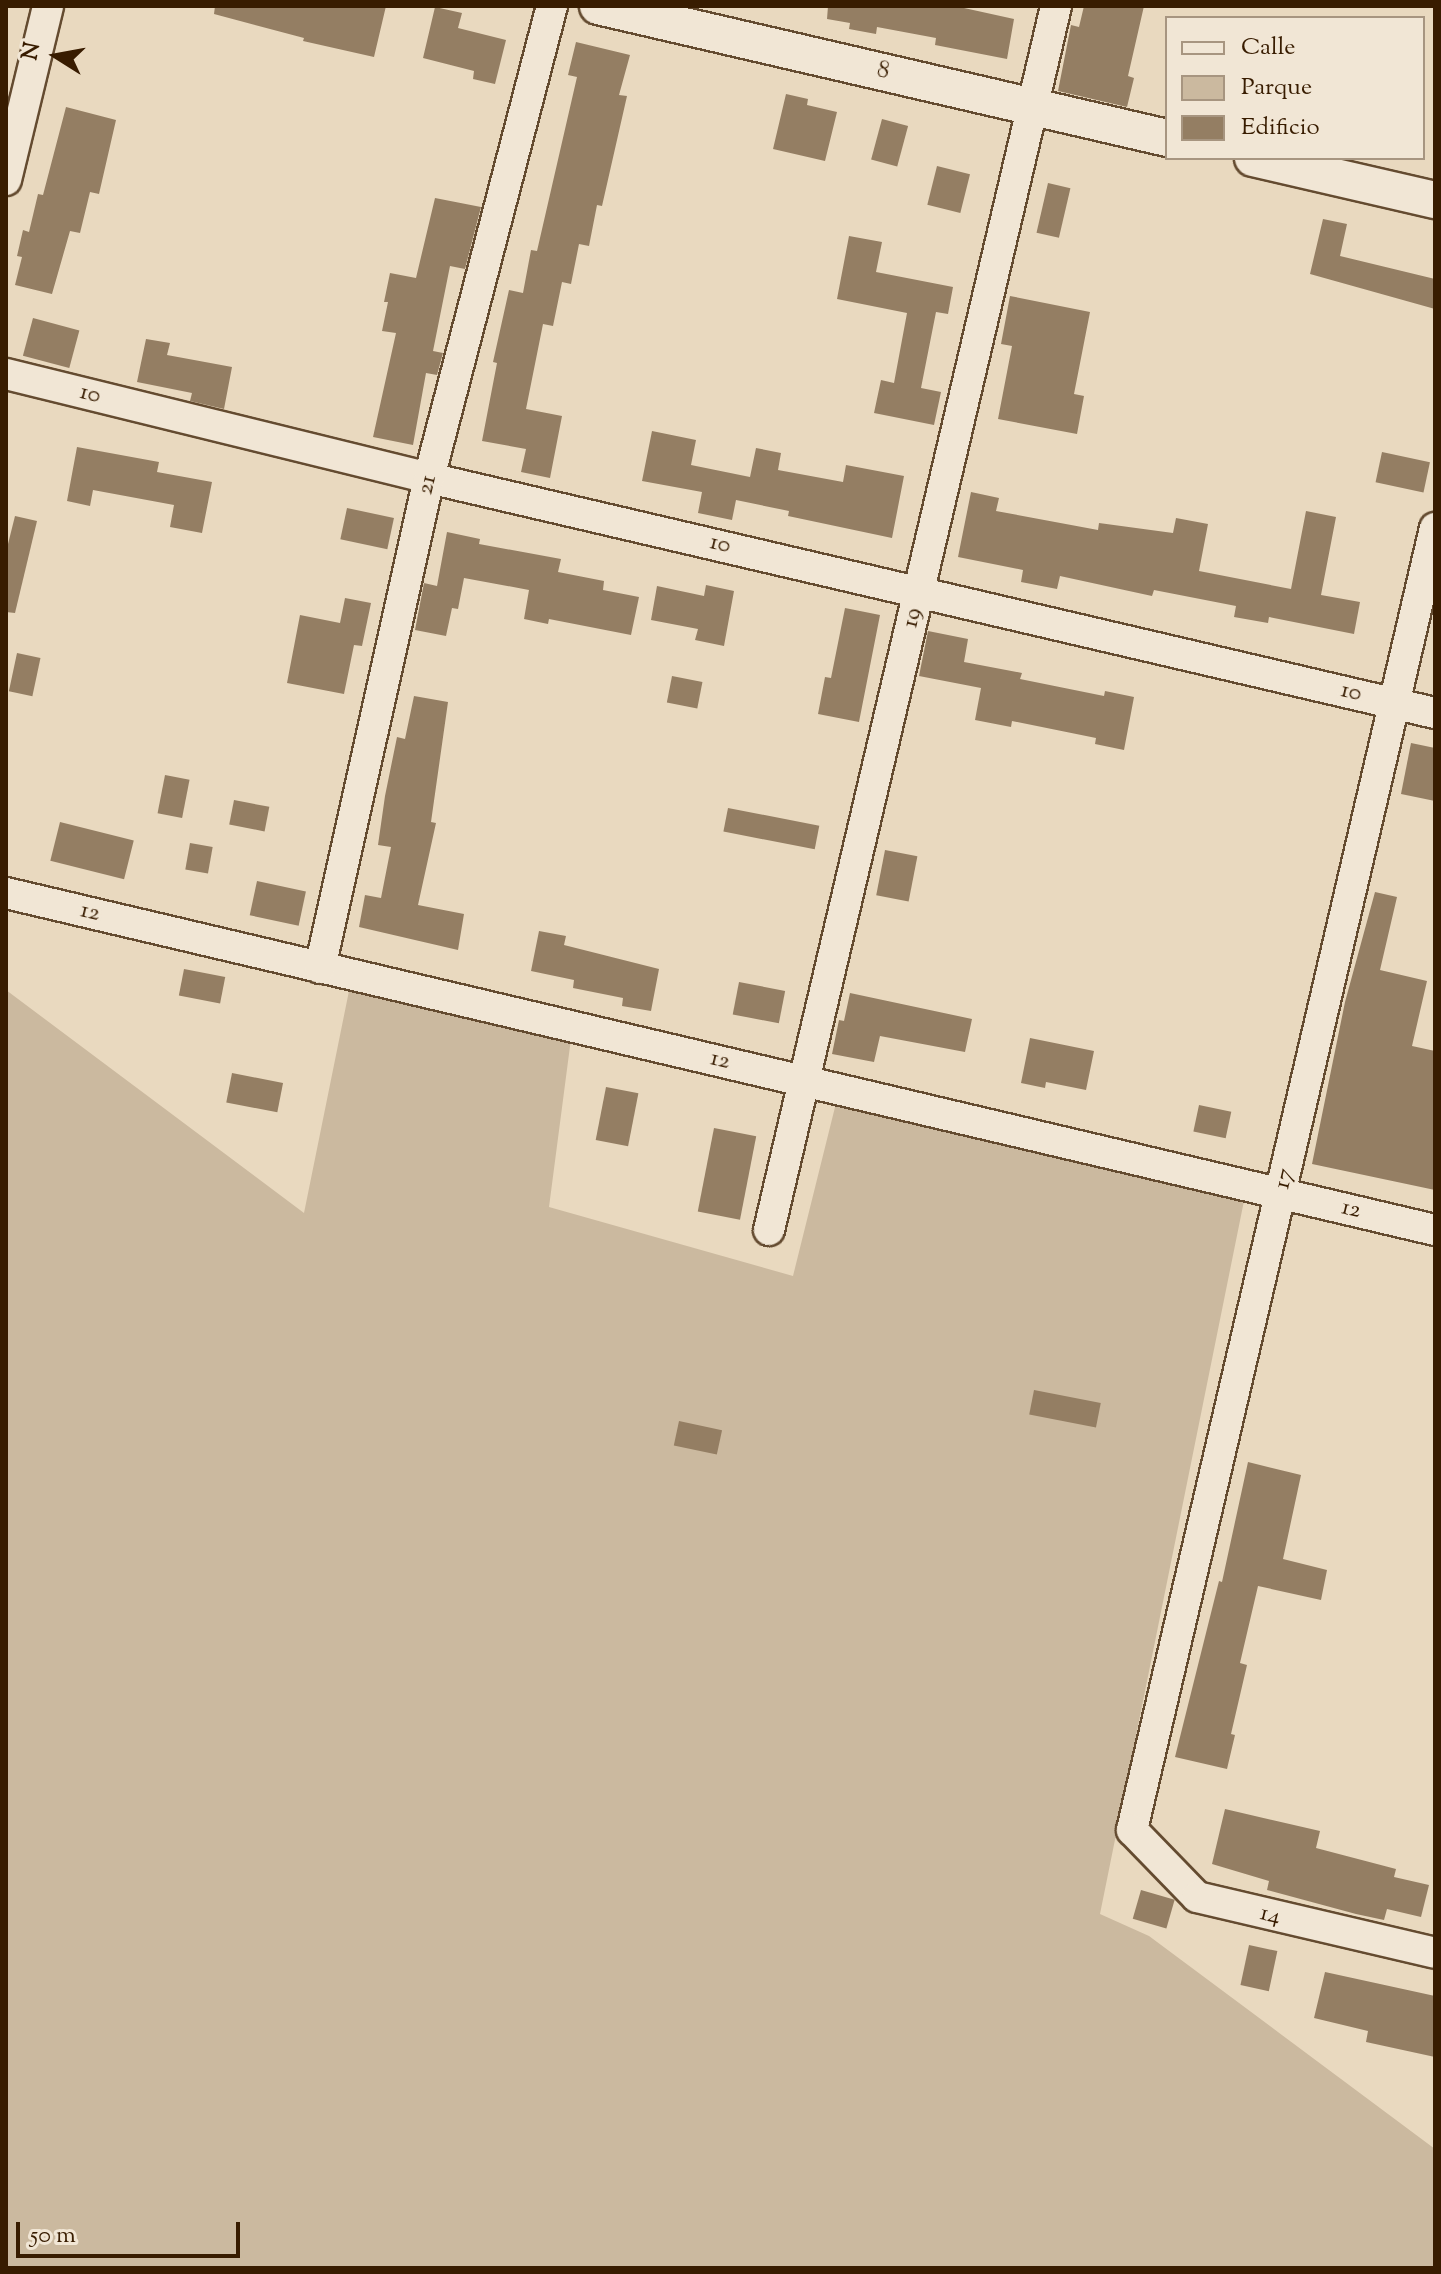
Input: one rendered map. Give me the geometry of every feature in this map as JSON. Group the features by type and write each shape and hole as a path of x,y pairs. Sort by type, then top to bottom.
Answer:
{"street":[{"path":"6,180 48,6"},
{"name":"21","path":"320,968 429,478 552,6"},
{"name":"8","path":"598,6 1165,138"},
{"name":"19","path":"769,1230 1056,6"},
{"path":"1262,160 1435,200"},
{"name":"10","path":"6,374 429,478 1435,713"},
{"name":"17","path":"1132,1830 1435,528"},
{"name":"12","path":"6,893 1435,1230"},
{"name":"14","path":"1132,1830 1197,1897 1435,1953"}],"green space":[{"path":"351,981 572,1031 549,1207 793,1276 840,1087 1248,1181 1100,1914 1149,1936 1435,2149 1435,2268 6,2268 6,990 304,1213"}],"building":[{"path":"215,6 386,6 374,57 303,41 304,38 214,14"},
{"path":"828,6 955,6 1014,19 1007,59 935,45 936,38 877,27 876,34 849,29 850,23 827,19"},
{"path":"1084,6 1144,6 1128,76 1134,78 1127,107 1058,91 1071,25 1079,27"},
{"path":"435,7 462,13 458,28 506,40 495,84 473,79 474,71 423,58"},
{"path":"576,42 630,55 619,95 627,96 602,206 597,205 589,246 579,244 571,284 562,282 553,326 543,324 526,409 562,416 550,478 521,472 526,449 482,441 497,363 493,362 509,290 523,293 531,250 537,251 577,77 568,75"},
{"path":"786,94 808,99 807,105 837,112 825,161 773,149"},
{"path":"66,107 116,120 99,194 90,192 80,233 70,231 52,294 15,285 22,257 17,256 23,230 29,232 38,194 43,195"},
{"path":"882,119 908,126 897,167 871,160"},
{"path":"937,166 970,174 960,213 927,205"},
{"path":"1048,183 1070,188 1059,238 1037,233"},
{"path":"435,198 481,207 465,269 450,266 433,351 443,353 437,375 426,373 413,445 373,437 396,333 382,331 388,302 384,302 390,273 416,278"},
{"path":"1323,219 1347,224 1340,256 1435,279 1435,309 1310,274"},
{"path":"849,236 882,242 876,272 953,287 948,314 936,312 921,388 941,392 934,425 874,413 881,380 894,383 907,313 837,299"},
{"path":"1010,296 1090,312 1074,394 1084,396 1077,434 998,419 1012,346 1001,344"},
{"path":"33,318 79,330 69,368 23,356"},
{"path":"146,339 170,343 167,355 232,367 224,409 190,401 192,393 137,382"},
{"path":"652,431 696,440 691,465 750,477 756,448 781,453 778,470 843,482 846,465 904,476 892,538 788,516 789,511 736,500 732,520 698,513 702,492 642,481"},
{"path":"77,447 159,462 157,472 212,482 202,533 170,527 174,505 93,490 90,506 67,501"},
{"path":"1382,452 1430,462 1423,493 1376,482"},
{"path":"971,492 999,498 996,511 1098,530 1099,523 1173,533 1176,518 1208,524 1199,571 1291,589 1306,511 1336,517 1321,595 1360,602 1354,634 1269,617 1268,623 1234,617 1236,606 1154,590 1152,596 1060,576 1057,589 1021,582 1023,570 958,557"},
{"path":"347,508 394,518 387,549 340,539"},
{"path":"15,516 37,521 15,613 6,612 6,552"},
{"path":"447,532 480,539 479,544 561,559 558,572 604,581 603,590 639,597 631,635 549,619 548,624 524,619 529,590 464,578 458,609 452,608 446,636 415,630 424,583 437,586"},
{"path":"706,585 734,591 724,646 695,640 698,629 651,620 657,586 704,596"},
{"path":"345,598 371,603 362,646 354,645 344,694 287,683 300,615 340,623"},
{"path":"845,608 880,615 859,722 818,714 825,677 831,678"},
{"path":"928,631 968,639 964,662 1022,673 1020,679 1104,696 1105,691 1134,697 1124,750 1095,744 1096,738 1012,721 1011,727 975,720 981,688 919,676"},
{"path":"17,653 40,658 32,696 9,691"},
{"path":"672,676 702,682 697,708 667,703"},
{"path":"414,696 448,702 431,822 436,823 418,905 464,914 458,950 359,927 365,895 381,898 391,847 378,845 385,796 397,737 405,739"},
{"path":"1411,743 1435,748 1435,801 1401,794"},
{"path":"165,775 190,780 182,818 158,813"},
{"path":"234,800 269,807 265,831 229,825"},
{"path":"728,808 819,826 815,849 723,832"},
{"path":"60,822 134,840 124,879 50,861"},
{"path":"190,843 213,847 208,874 185,870"},
{"path":"885,850 917,856 909,901 876,895"},
{"path":"257,881 306,891 299,926 250,915"},
{"path":"1375,892 1397,897 1380,970 1427,981 1412,1046 1435,1051 1435,1190 1312,1164 1345,1002"},
{"path":"539,931 566,936 564,945 659,969 651,1011 622,1006 623,998 573,988 574,980 531,971"},
{"path":"184,969 225,977 220,1004 179,996"},
{"path":"739,982 785,991 779,1023 733,1014"},
{"path":"850,993 972,1019 965,1052 880,1036 874,1062 832,1054 839,1020 844,1021"},
{"path":"1030,1038 1094,1051 1086,1090 1046,1082 1045,1088 1021,1083"},
{"path":"232,1073 283,1083 277,1112 226,1102"},
{"path":"606,1087 638,1093 628,1146 596,1140"},
{"path":"1199,1105 1231,1112 1226,1138 1193,1131"},
{"path":"714,1128 756,1136 740,1220 698,1211"},
{"path":"1034,1390 1101,1403 1096,1428 1029,1415"},
{"path":"679,1421 722,1430 717,1455 674,1445"},
{"path":"1248,1462 1301,1475 1283,1559 1327,1570 1321,1600 1258,1586 1240,1663 1247,1665 1231,1734 1235,1735 1227,1769 1175,1757 1219,1581 1222,1582"},
{"path":"1225,1809 1320,1831 1316,1848 1396,1869 1394,1877 1429,1885 1421,1917 1387,1909 1384,1920 1356,1914 1267,1890 1269,1881 1212,1864"},
{"path":"1141,1890 1175,1900 1166,1928 1133,1919"},
{"path":"1249,1945 1277,1951 1269,1991 1240,1985"},
{"path":"1325,1972 1435,1996 1435,2057 1366,2042 1368,2031 1314,2018"}]}
